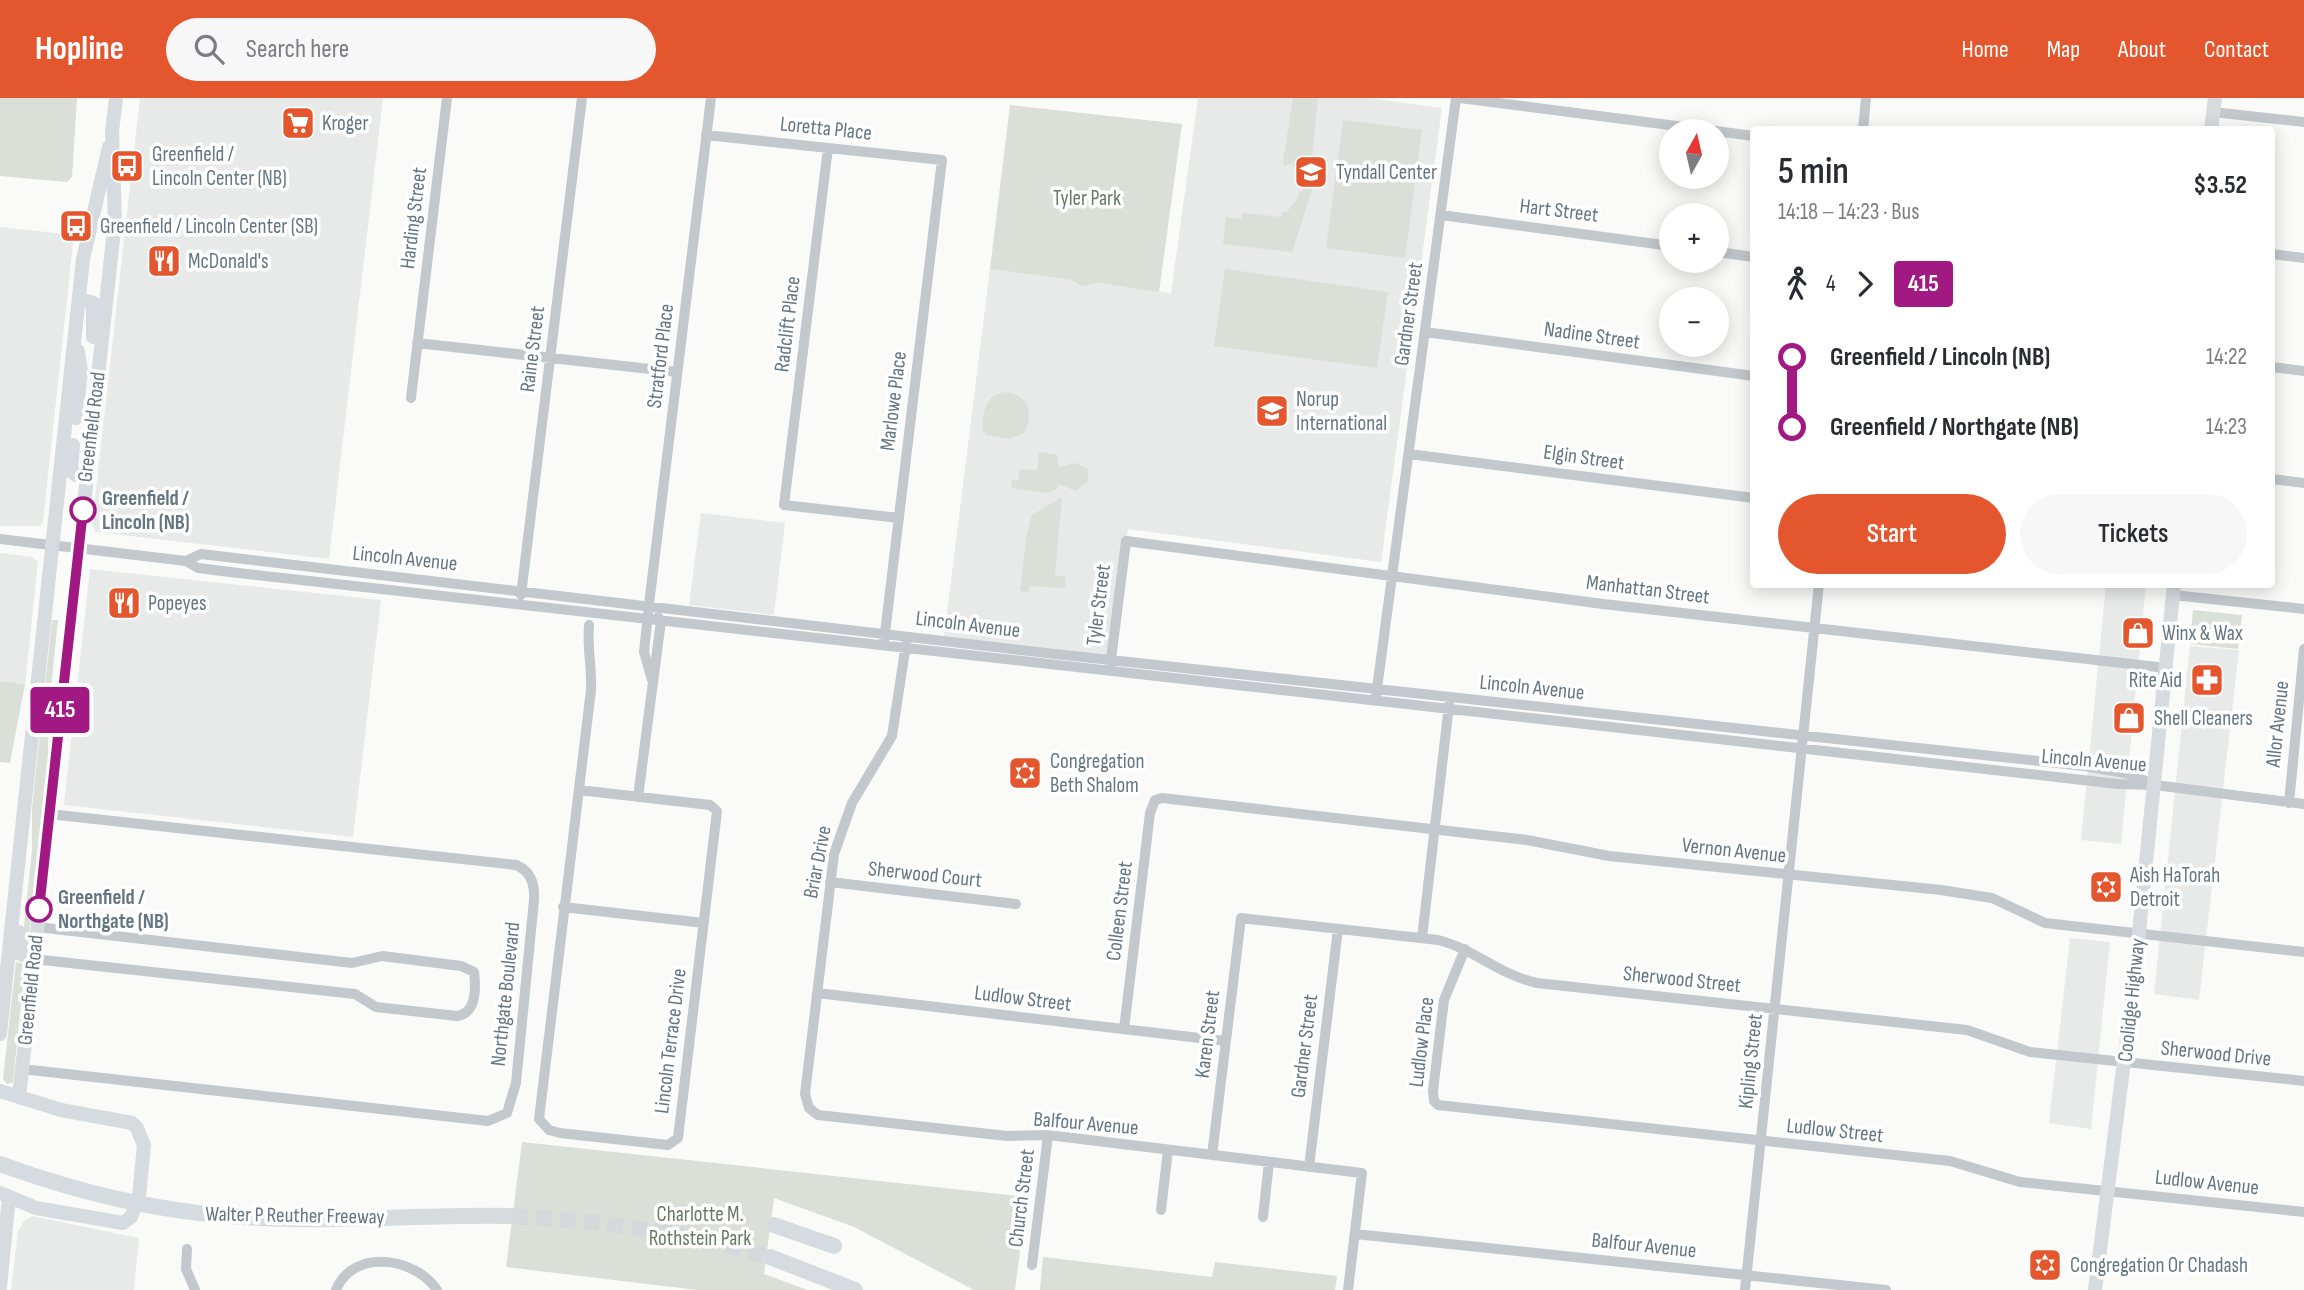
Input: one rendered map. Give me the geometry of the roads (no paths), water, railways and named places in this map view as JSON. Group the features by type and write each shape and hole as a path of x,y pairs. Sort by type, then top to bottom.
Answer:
{"highway":[{"name":"Walter P Reuther Freeway","path":"0,1164 123,1201 227,1216 306,1219 512,1216"},
{"path":"774,1224 834,1245"},
{"path":"770,1257 855,1290"}],"main road":[{"name":"Greenfield Road","path":"19,1097 85,474 115,221 113,132 116,98"},
{"path":"2211,126 2214,105"},
{"name":"Greenfield Road","path":"0,1034 79,299 92,208 113,132"},
{"path":"79,299 89,301 95,308 87,395 92,411"},
{"path":"75,332 81,371 71,466 73,474 85,474"},
{"name":"Coolidge Highway","path":"2095,1290 2139,933 2173,590"},
{"path":"45,612 57,612 60,619 49,719 55,757"},
{"path":"12,918 19,932 20,954 33,958"},
{"path":"0,1091 97,1118 132,1124 141,1134 144,1157 139,1197 131,1217 115,1223 36,1208 4,1195 0,1287"}],"street":[{"name":"Harding Street","path":"411,398 447,98"},
{"name":"Raine Street","path":"520,605 582,98"},
{"name":"Stratford Place","path":"648,619 711,98"},
{"path":"1458,98 1750,135"},
{"name":"Gardner Street","path":"1375,702 1458,98"},
{"path":"1863,126 1866,98"},
{"path":"2214,105 2304,121"},
{"name":"Loretta Place","path":"706,135 942,160"},
{"name":"Radclift Place","path":"828,148 784,505 899,518"},
{"name":"Marlowe Place","path":"884,647 942,160"},
{"name":"Hart Street","path":"1441,215 1659,244"},
{"path":"1729,254 1750,257"},
{"path":"2275,254 2304,258"},
{"name":"Nadine Street","path":"1425,332 1750,375"},
{"path":"417,343 677,372"},
{"path":"2275,367 2304,371"},
{"name":"Elgin Street","path":"1409,454 1750,497"},
{"path":"2275,479 2304,482"},
{"name":"Lincoln Avenue","path":"0,539 186,562 209,569 1054,667 2118,784 2155,785"},
{"name":"Manhattan Street","path":"1126,541 1814,628 2166,667"},
{"name":"Tyler Street","path":"1109,673 1126,541"},
{"name":"Lincoln Avenue","path":"186,562 201,554 970,644 2084,766 2130,774 2155,785"},
{"name":"Kipling Street","path":"1745,1290 1819,588"},
{"path":"2173,590 2304,609"},
{"path":"638,797 661,621 650,605"},
{"path":"648,619 644,652 652,680"},
{"name":"Lincoln Terrace Drive","path":"579,790 710,805 717,811 678,1138 668,1145 549,1130 539,1119 591,690 592,673 587,653 589,625"},
{"name":"Briar Drive","path":"809,1108 805,1094 834,854 852,803 896,726 907,636"},
{"path":"948,654 950,641"},
{"path":"969,657 970,644"},
{"name":"Allor Avenue","path":"2289,803 2304,649"},
{"path":"1054,667 1055,653"},
{"path":"1422,938 1450,698"},
{"path":"2155,785 2304,804"},
{"name":"Vernon Avenue","path":"1155,800 1171,798 1527,840 1609,856 1992,898 2045,923 2304,952"},
{"name":"Colleen Street","path":"1124,1029 1150,813 1155,800"},
{"name":"Northgate Boulevard","path":"22,1069 488,1121 508,1113 516,1083 534,900 531,878 525,869 503,864 49,814"},
{"name":"Sherwood Court","path":"830,882 1016,904"},
{"path":"563,907 704,923"},
{"name":"Sherwood Street","path":"1241,918 1452,943 1502,972 1537,983 1967,1030 2029,1052 2124,1062"},
{"name":"Karen Street","path":"1212,1155 1241,918"},
{"name":"Northgate Boulevard","path":"33,958 355,994 376,1007 457,1016 465,1014 472,1006 475,983 474,972 455,965 382,956 352,963 37,927"},
{"name":"Gardner Street","path":"1310,1167 1338,929"},
{"name":"Ludlow Place","path":"1434,1101 1444,1000 1450,979 1465,949"},
{"name":"Ludlow Street","path":"817,993 1225,1041"},
{"name":"Sherwood Drive","path":"2124,1062 2304,1081"},
{"name":"Ludlow Street","path":"1434,1101 1444,1107 1951,1161 2020,1182 2106,1191"},
{"name":"Balfour Avenue","path":"809,1108 818,1115 859,1120 1007,1136 1048,1135 1362,1173 1355,1234 1886,1290"},
{"name":"Church Street","path":"1032,1265 1048,1135"},
{"path":"1161,1210 1168,1150"},
{"path":"1263,1217 1269,1162"},
{"name":"Ludlow Avenue","path":"2106,1191 2304,1212"},
{"path":"1348,1290 1355,1234"},
{"path":"187,1249 187,1276 195,1290"},
{"path":"337,1290 347,1272 362,1263 380,1261 427,1278 437,1290"}],"tunnel":[{"path":"512,1216 592,1222 686,1235 770,1257"}],"place":[{"name":"Kroger","path":"298,123"},
{"name":"Greenfield / Lincoln Center (NB)","path":"127,166"},
{"name":"Tyndall Center","path":"1311,172"},
{"name":"Greenfield / Lincoln Center (SB)","path":"76,226"},
{"name":"McDonald's","path":"164,261"},
{"name":"Norup International","path":"1272,411"},
{"name":"Greenfield / Lincoln (NB)","path":"83,510"},
{"name":"Popeyes","path":"124,603"},
{"name":"Winx & Wax","path":"2138,633"},
{"name":"Rite Aid","path":"2207,680"},
{"name":"Shell Cleaners","path":"2129,718"},
{"name":"Congregation Beth Shalom","path":"1025,773"},
{"name":"Aish HaTorah Detroit","path":"2106,887"},
{"name":"Greenfield / Northgate (NB)","path":"39,909"},
{"name":"Congregation Or Chadash","path":"2045,1265"}],"park label":[{"name":"Tyler Park","path":"1087,198"},
{"name":"Charlotte M. Rothstein Park","path":"700,1226"}]}
